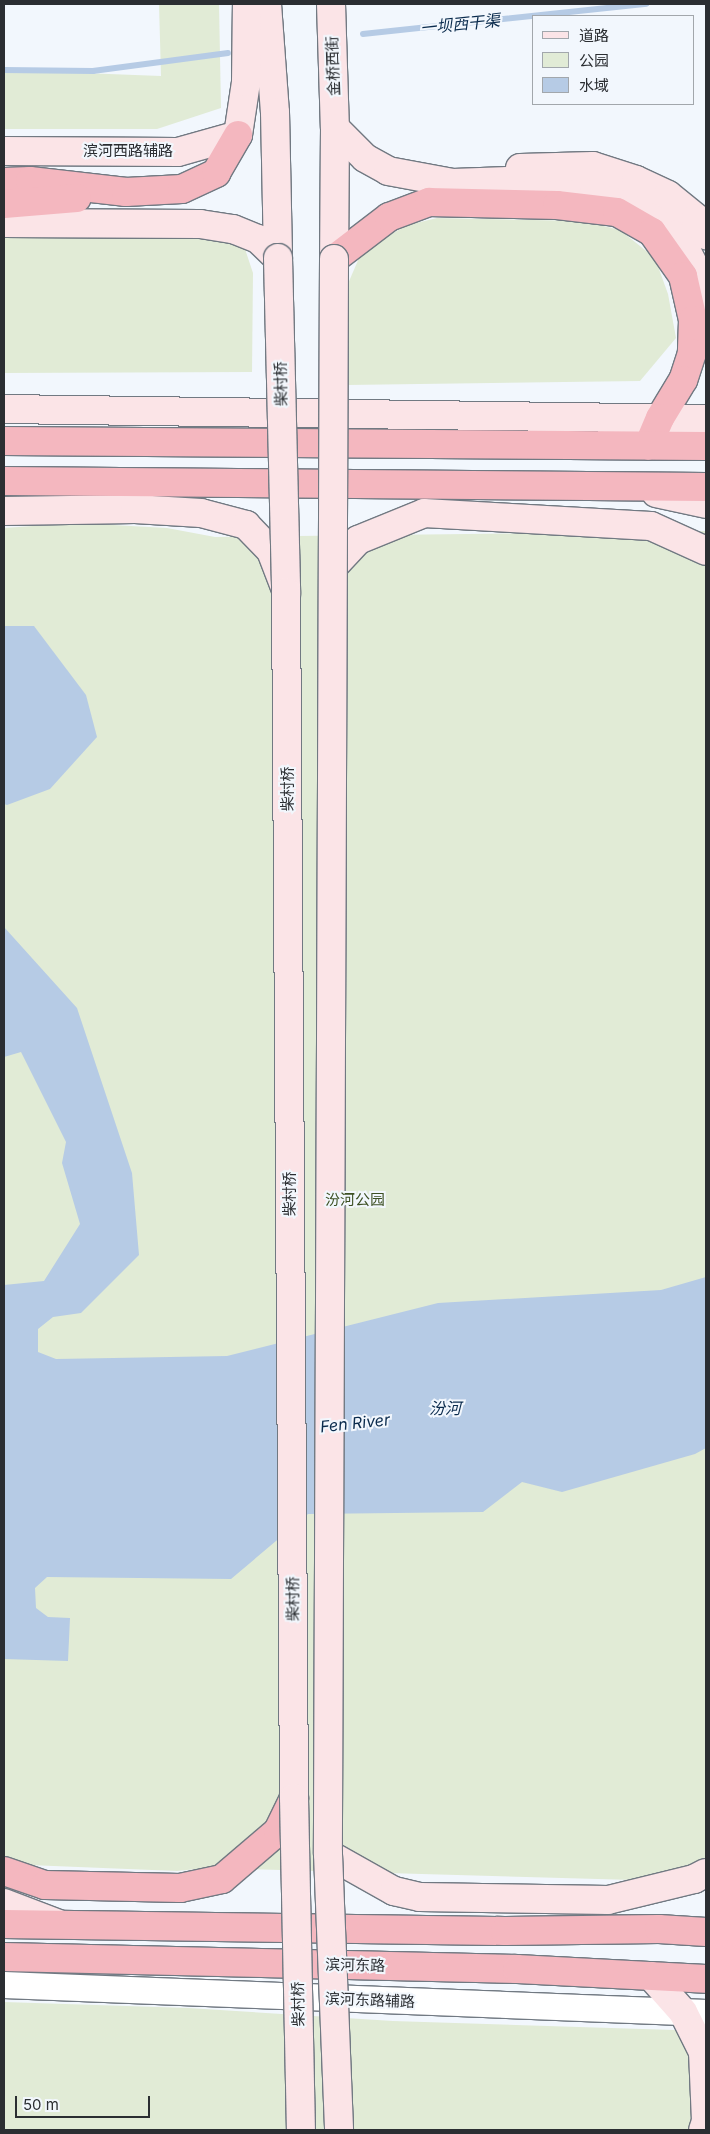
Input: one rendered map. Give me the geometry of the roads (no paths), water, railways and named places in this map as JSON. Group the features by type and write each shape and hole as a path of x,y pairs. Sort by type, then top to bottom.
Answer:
{"highway":[{"path":"4,204 126,192 182,189 216,173 238,135"},
{"path":"4,182 30,181 126,192"},
{"path":"334,259 389,216 429,202 556,205 617,212 652,232 683,276 693,320 692,353 683,380 660,418 648,446"},
{"path":"4,441 706,446"},
{"path":"4,481 706,487"},
{"path":"4,1871 45,1885 180,1888 222,1879 250,1857 278,1831 294,1798"},
{"path":"614,1930 706,1915"},
{"path":"4,1924 706,1932"},
{"name":"滨河东路","path":"4,1957 517,1969 706,1978"}],"main road":[{"path":"238,135 246,82 247,4"},
{"name":"柴村桥","path":"267,4 274,112 286,592 294,1798 301,2130"},
{"name":"金桥西街","path":"331,4 335,128 334,259"},
{"path":"335,128 365,158 388,171 453,183 508,182 594,190 645,203 661,214 678,234 694,266 706,324"},
{"path":"335,128 380,155 417,163 522,168 593,166 636,180 668,195 696,218 706,235"},
{"name":"滨河西路辅路","path":"4,151 178,152 238,135"},
{"path":"4,223 200,224 234,229 258,239 278,258"},
{"path":"334,259 328,1854 339,2130"},
{"path":"4,409 706,419"},
{"path":"623,486 706,504"},
{"path":"4,511 135,509 201,514 246,525 270,551 286,592"},
{"path":"333,567 358,540 424,513 651,526 706,551"},
{"path":"328,1854 394,1891 420,1897 608,1900 694,1879 706,1873"},
{"path":"4,1903 61,1925"},
{"path":"651,1976 695,2012 703,2052 706,2120 703,2130"}],"street":[{"name":"滨河东路辅路","path":"4,1985 695,2012"}],"water":[{"path":"4,626 34,626 86,695 97,737 50,789 7,805 4,804"},
{"path":"4,927 77,1008 132,1173 139,1255 81,1313 53,1317 38,1329 38,1352 56,1359 227,1356 438,1303 661,1290 706,1277 706,1448 695,1454 562,1492 522,1482 483,1512 308,1514 231,1579 47,1577 35,1588 36,1608 48,1617 70,1618 68,1661 4,1659 4,1285 44,1281 80,1224 62,1163 66,1142 21,1052 4,1057"}],"waterway":[{"name":"一坝西干渠","path":"542,15 646,4"},
{"name":"一坝西干渠","path":"363,34 532,16"},
{"path":"4,70 93,71 228,53"}],"park label":[{"name":"汾河公园","path":"355,1200"}],"water label":[{"name":"汾河","path":"445,1408"},
{"name":"Fen River","path":"355,1423"}]}
